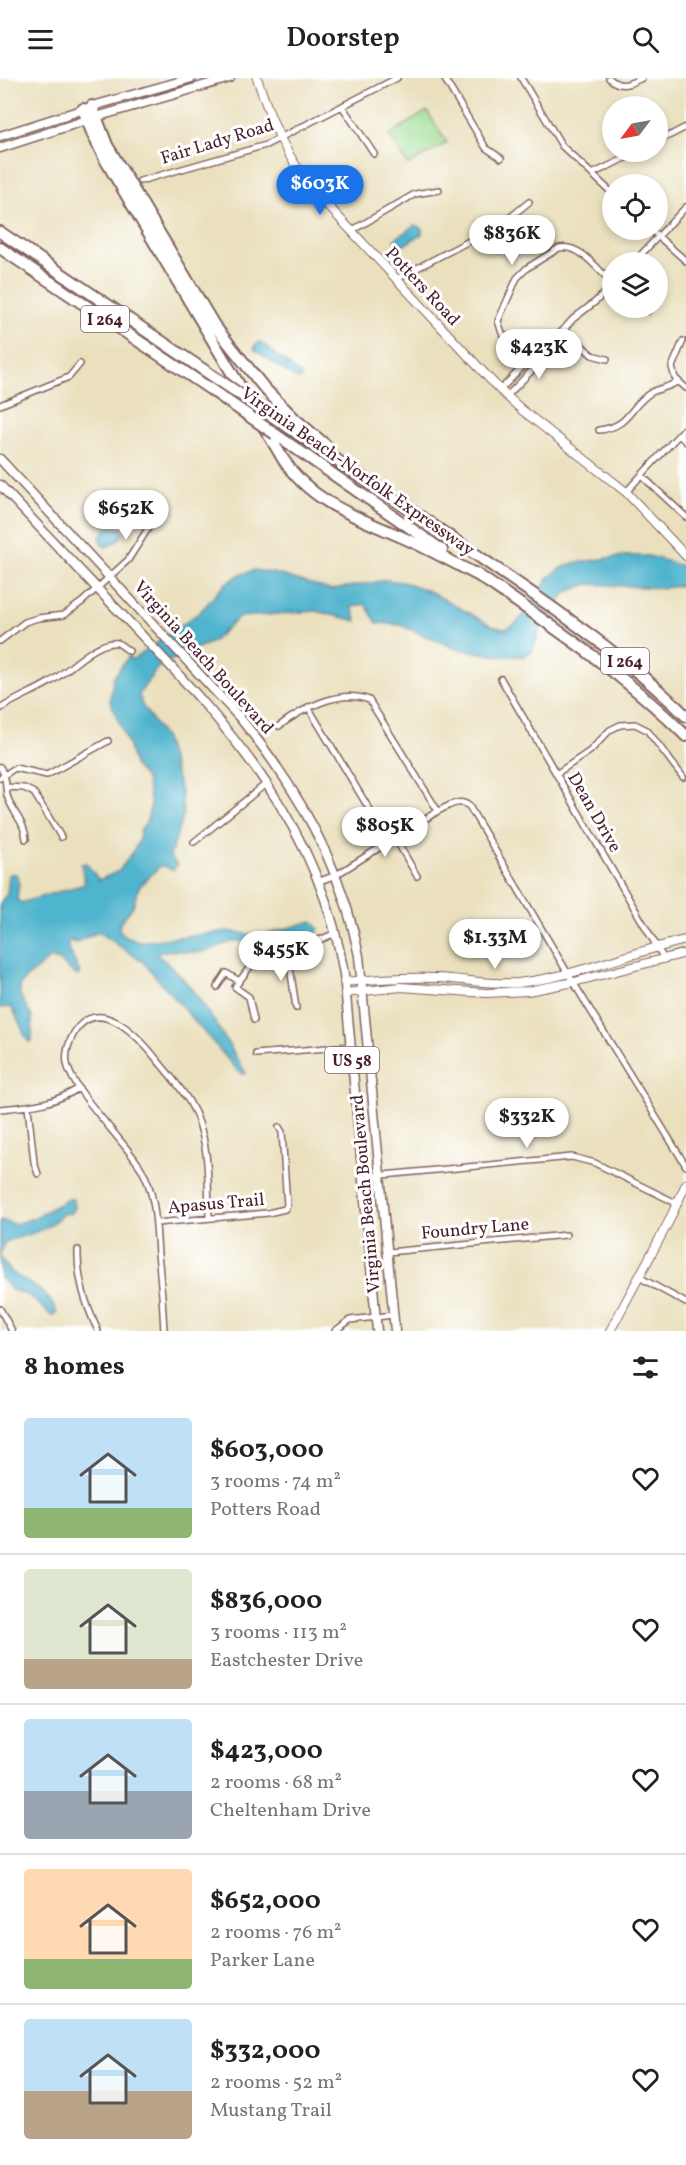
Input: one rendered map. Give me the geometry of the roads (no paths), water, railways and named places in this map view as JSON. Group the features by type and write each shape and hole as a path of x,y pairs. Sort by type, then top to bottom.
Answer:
{"highway":[{"path":"90,113 206,310 246,367 279,404 358,475"},
{"path":"90,113 106,160 296,476 315,495 330,505 419,544 481,577"},
{"name":"Virginia Beach-Norfolk Expressway","path":"0,232 559,612 619,656 686,716"},
{"name":"Virginia Beach-Norfolk Expressway","path":"0,248 210,389 551,625 654,704 686,736"},
{"path":"654,704 686,746"}],"main road":[{"path":"0,148 90,113 192,78"},
{"path":"0,136 71,113 90,113 230,78"},
{"path":"23,135 50,125 71,113"},
{"name":"Virginia Beach Boulevard","path":"0,459 228,704 274,762 306,814 336,875 352,923 362,981 395,1331"},
{"name":"Virginia Beach Boulevard","path":"0,485 147,640 235,738 267,783 296,832 320,882 336,933 344,982 377,1331"}],"street":[{"name":"Potters Road","path":"257,78 279,139 299,172 351,231 500,390 626,492 685,554"},
{"name":"Fair Lady Road","path":"140,181 266,145 397,78"},
{"path":"444,78 486,148 501,158"},
{"path":"521,78 562,146 602,183"},
{"path":"609,78 621,85 627,85 642,78"},
{"path":"342,106 374,154"},
{"path":"668,136 686,127"},
{"path":"592,174 617,162"},
{"path":"351,231 415,194 439,190"},
{"path":"396,279 502,224 529,202"},
{"path":"668,226 686,207"},
{"path":"644,252 655,240"},
{"path":"663,240 686,261"},
{"path":"535,368 502,333 498,321 511,288 523,271 559,248 565,247 577,250 602,275"},
{"path":"507,396 542,360 548,347 564,329 602,294"},
{"path":"564,329 592,355 607,359"},
{"path":"683,341 672,367 673,374 686,388"},
{"path":"500,390 528,361 548,347"},
{"path":"1,404 69,377 80,364"},
{"path":"599,430 611,429 620,424 652,393 668,388 678,381"},
{"path":"626,492 686,427"},
{"path":"679,435 686,442"},
{"path":"642,477 686,517"},
{"path":"0,641 30,620 60,616 70,612 111,578 128,560 156,516"},
{"path":"0,709 47,684 105,644 118,643 129,651"},
{"name":"Dean Drive","path":"501,679 664,959"},
{"path":"279,726 308,707 352,695 369,700 438,811"},
{"path":"308,707 389,842"},
{"path":"556,774 590,752 610,730 620,725 635,724 647,730 683,777"},
{"path":"2,776 15,768 47,775 108,741"},
{"path":"0,767 10,802 24,826 26,839"},
{"path":"194,842 267,783"},
{"path":"6,787 24,788 34,793 61,837"},
{"path":"320,882 336,875 438,811 457,802 469,806 686,1166"},
{"path":"395,838 417,876"},
{"path":"254,1020 249,997 235,987 258,956 288,953 336,933"},
{"path":"344,982 437,978 513,983 567,972 686,940"},
{"path":"288,953 296,1008"},
{"path":"345,993 401,987 505,993 528,991 574,982 686,953"},
{"path":"217,987 226,973 238,981"},
{"path":"164,1331 152,1196 141,1168 79,1088 66,1062 70,1042 77,1029 91,1019 102,1018 119,1023 141,1040 180,1089 196,1114 204,1138 209,1218"},
{"path":"256,1054 351,1046"},
{"path":"0,1109 28,1107 59,1099 79,1088"},
{"path":"28,1107 34,1162 38,1174"},
{"name":"Apasus Trail","path":"156,1223 283,1211 287,1205 282,1132 279,1127"},
{"path":"363,1177 572,1157 595,1163 678,1204"},
{"path":"610,1331 678,1204 686,1184"},
{"name":"Foundry Lane","path":"388,1251 566,1235"},
{"path":"78,1250 77,1262 82,1289 98,1331"},
{"path":"639,1277 686,1303"},
{"path":"0,1309 12,1331"},
{"path":"335,1331 350,1320 393,1315"}],"water":[{"path":"415,225 422,229 422,234 399,248 394,240"},
{"path":"260,342 301,375 301,379 295,378 255,350 254,346"},
{"path":"113,525 121,529 123,535 106,547 101,543 100,538 104,531"},
{"path":"624,556 649,556 686,567 686,585 661,588 589,584 566,592 540,630 532,651 524,656 500,656 457,649 400,625 377,623 365,604 352,607 357,621 316,611 239,617 212,642 158,667 139,694 142,705 165,739 181,792 183,815 170,856 177,865 173,870 160,866 139,887 133,906 120,923 119,929 126,937 139,942 228,931 259,936 312,921 319,929 308,941 283,950 257,953 247,943 238,941 202,952 173,950 156,955 169,964 194,992 246,1073 242,1074 238,1071 143,962 100,933 75,943 72,940 67,945 80,973 77,976 59,961 50,958 20,986 20,995 32,1017 32,1041 29,1042 26,1038 11,1007 0,1008 0,903 7,894 9,875 13,873 17,875 19,883 17,899 20,903 85,884 81,864 86,863 99,880 119,871 132,853 139,840 140,831 147,821 151,805 146,779 134,766 110,700 113,678 129,656 132,660 200,612 225,584 239,575 255,570 278,574 330,590 387,580 407,583 431,592 492,626 505,629 514,625 527,611 550,576 562,568 573,563"},
{"path":"68,1199 73,1199 74,1210 70,1214 64,1213 44,1229 5,1242 0,1255 0,1220 15,1224 34,1218"},
{"path":"0,1255 13,1272 44,1294 57,1313 52,1316 28,1295 12,1290 0,1278"}]}
